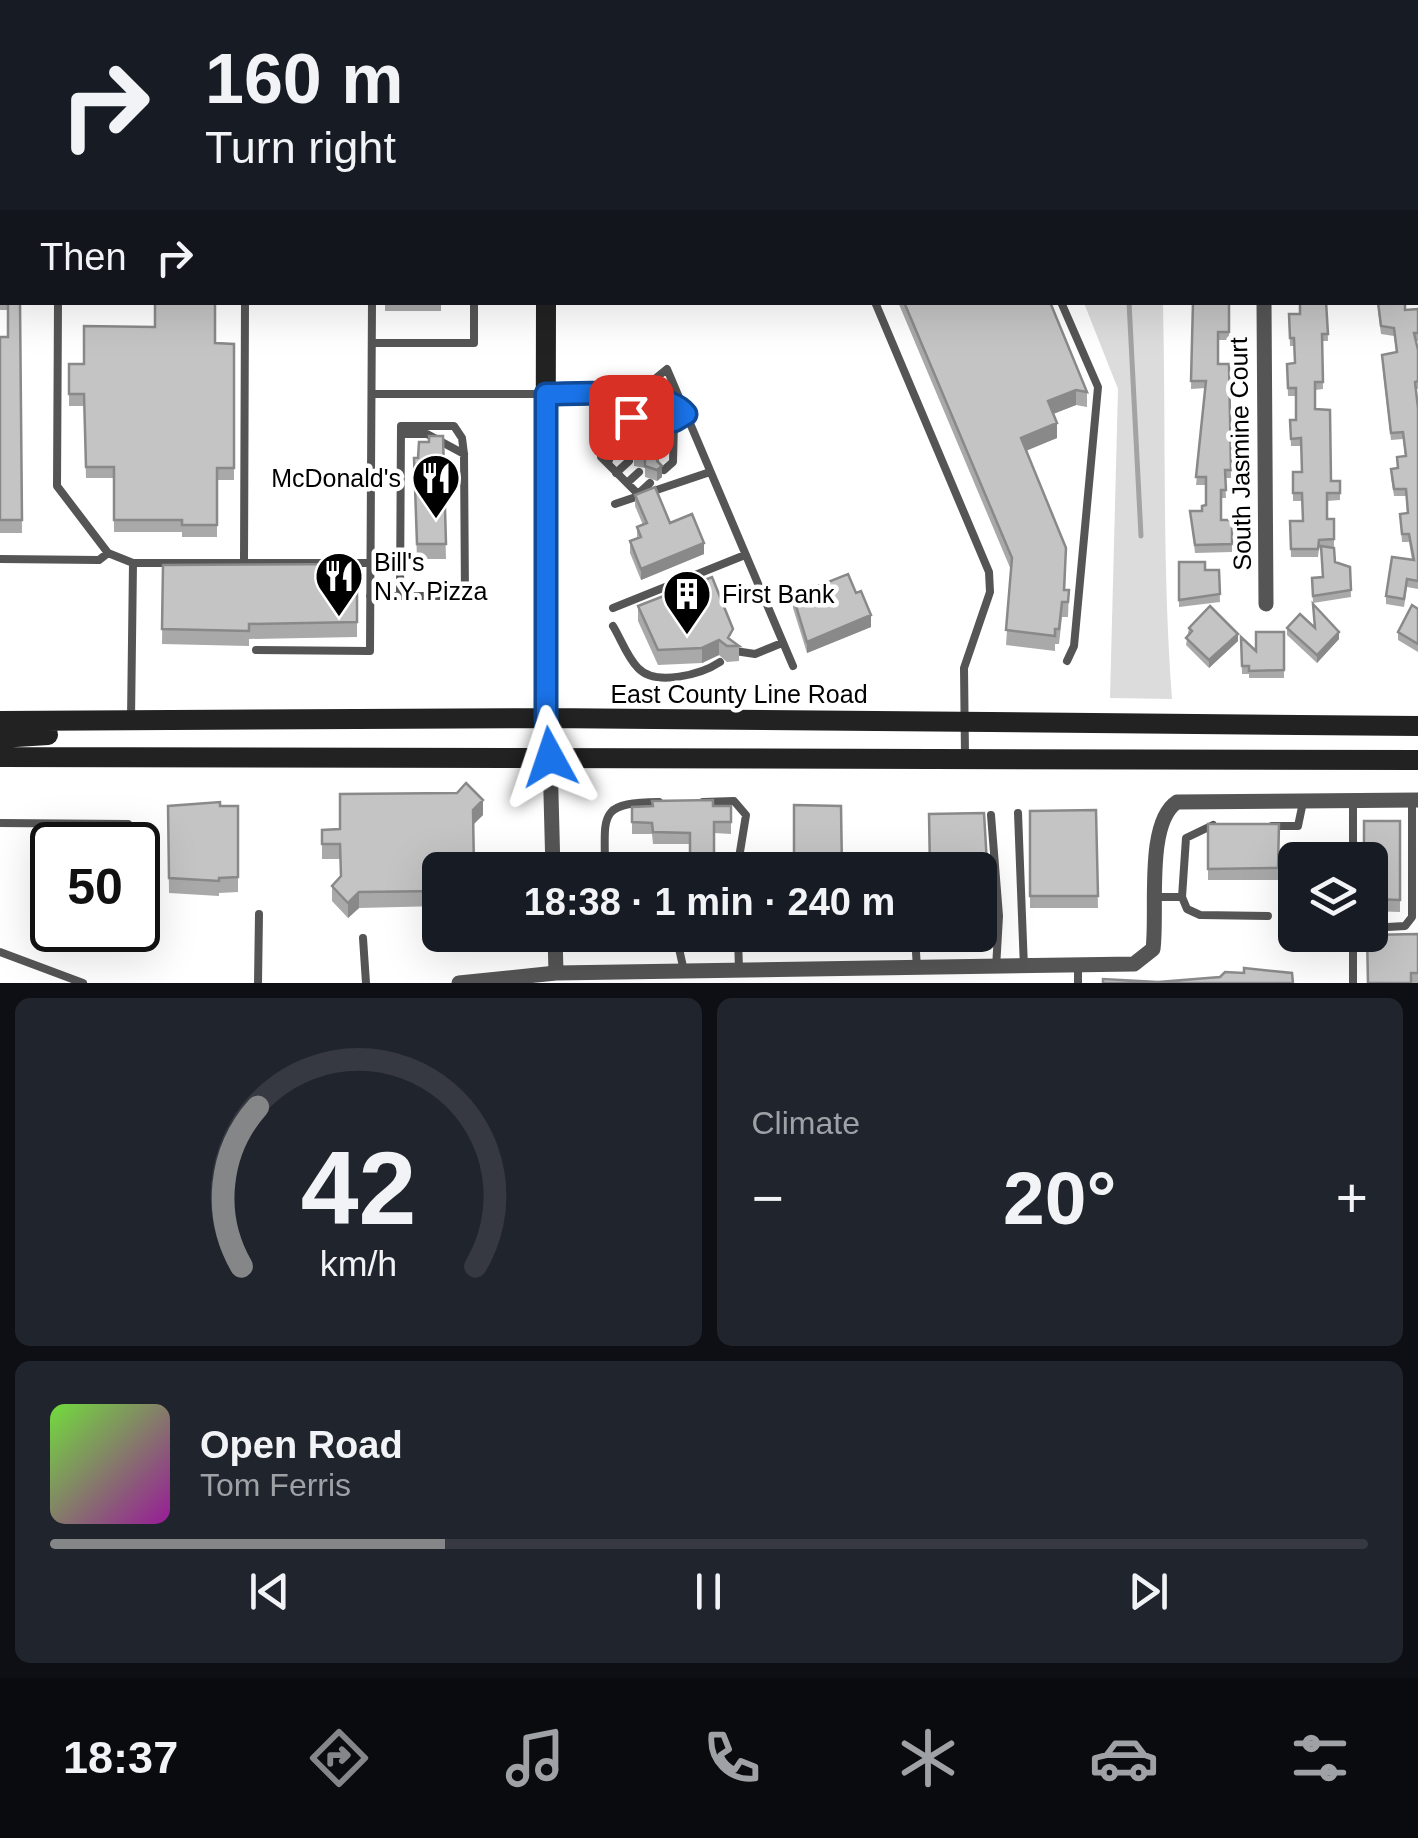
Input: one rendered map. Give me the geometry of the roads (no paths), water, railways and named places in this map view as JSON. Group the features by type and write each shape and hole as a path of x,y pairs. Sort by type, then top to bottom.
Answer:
{"main road":[{"path":"546,305 546,718 550,757"},
{"name":"East County Line Road","path":"0,722 546,718 1418,726"},
{"path":"0,738 117,734 128,729 131,722"},
{"path":"0,757 1418,760"}],"street":[{"name":"South Jasmine Court","path":"1264,305 1266,604"},
{"path":"550,757 553,852"},
{"path":"459,983 556,973 659,978 684,972 739,971 774,977 847,977 917,970 1024,968 1078,975 1134,964 1150,956 1157,834 1163,814 1176,802 1415,800"},
{"path":"555,952 556,973"}],"lane":[{"path":"58,305 57,487 108,553 133,564 370,564"},
{"path":"244,564 246,305"},
{"path":"256,650 370,651 372,305"},
{"path":"372,343 474,343 474,305"},
{"path":"875,305 988,572 990,592 964,668 965,759"},
{"path":"1062,305 1098,387 1074,646 1067,660"},
{"path":"620,394 645,387 667,369 793,666"},
{"path":"372,394 620,394 665,401 685,412"},
{"path":"642,447 685,412"},
{"path":"619,423 631,417 672,422"},
{"path":"628,432 660,420"},
{"path":"653,458 666,446 672,422"},
{"path":"664,470 673,462 672,422"},
{"path":"370,596 400,596 465,596 464,454 462,438 454,426 401,426 400,596"},
{"path":"401,434 427,434 464,454"},
{"path":"605,436 601,457 640,496"},
{"path":"608,464 614,445"},
{"path":"616,473 629,460"},
{"path":"627,483 640,472"},
{"path":"615,504 710,472"},
{"path":"640,496 650,483"},
{"path":"0,559 99,560 108,553"},
{"path":"613,608 745,555"},
{"path":"131,722 133,564"},
{"path":"613,626 636,666 646,674 703,674 720,662"},
{"path":"736,652 756,654 782,643"},
{"path":"1263,826 1298,826 1304,799"},
{"path":"1353,800 1353,842"},
{"path":"1388,926 1410,923 1415,800"},
{"path":"697,802 734,801 741,806 746,830 741,852"},
{"path":"606,852 605,816 610,809 622,803 678,802"},
{"path":"1018,813 1024,968"},
{"path":"991,815 998,916 996,968"},
{"path":"0,823 30,823"},
{"path":"1228,825 1210,825 1186,838 1182,897 1187,909 1200,915 1268,916"},
{"path":"1156,897 1182,897"},
{"path":"258,983 259,914"},
{"path":"363,938 366,983"},
{"path":"0,952 82,983"},
{"path":"680,952 684,972"},
{"path":"738,952 739,971"},
{"path":"916,952 917,970"},
{"path":"1352,952 1353,983"}],"waterway":[{"path":"1129,305 1141,536"}],"place":[{"name":"McDonald's","path":"436,520"},
{"name":"Bill's N.Y. Pizza","path":"339,618"},
{"name":"First Bank","path":"687,636"}]}
